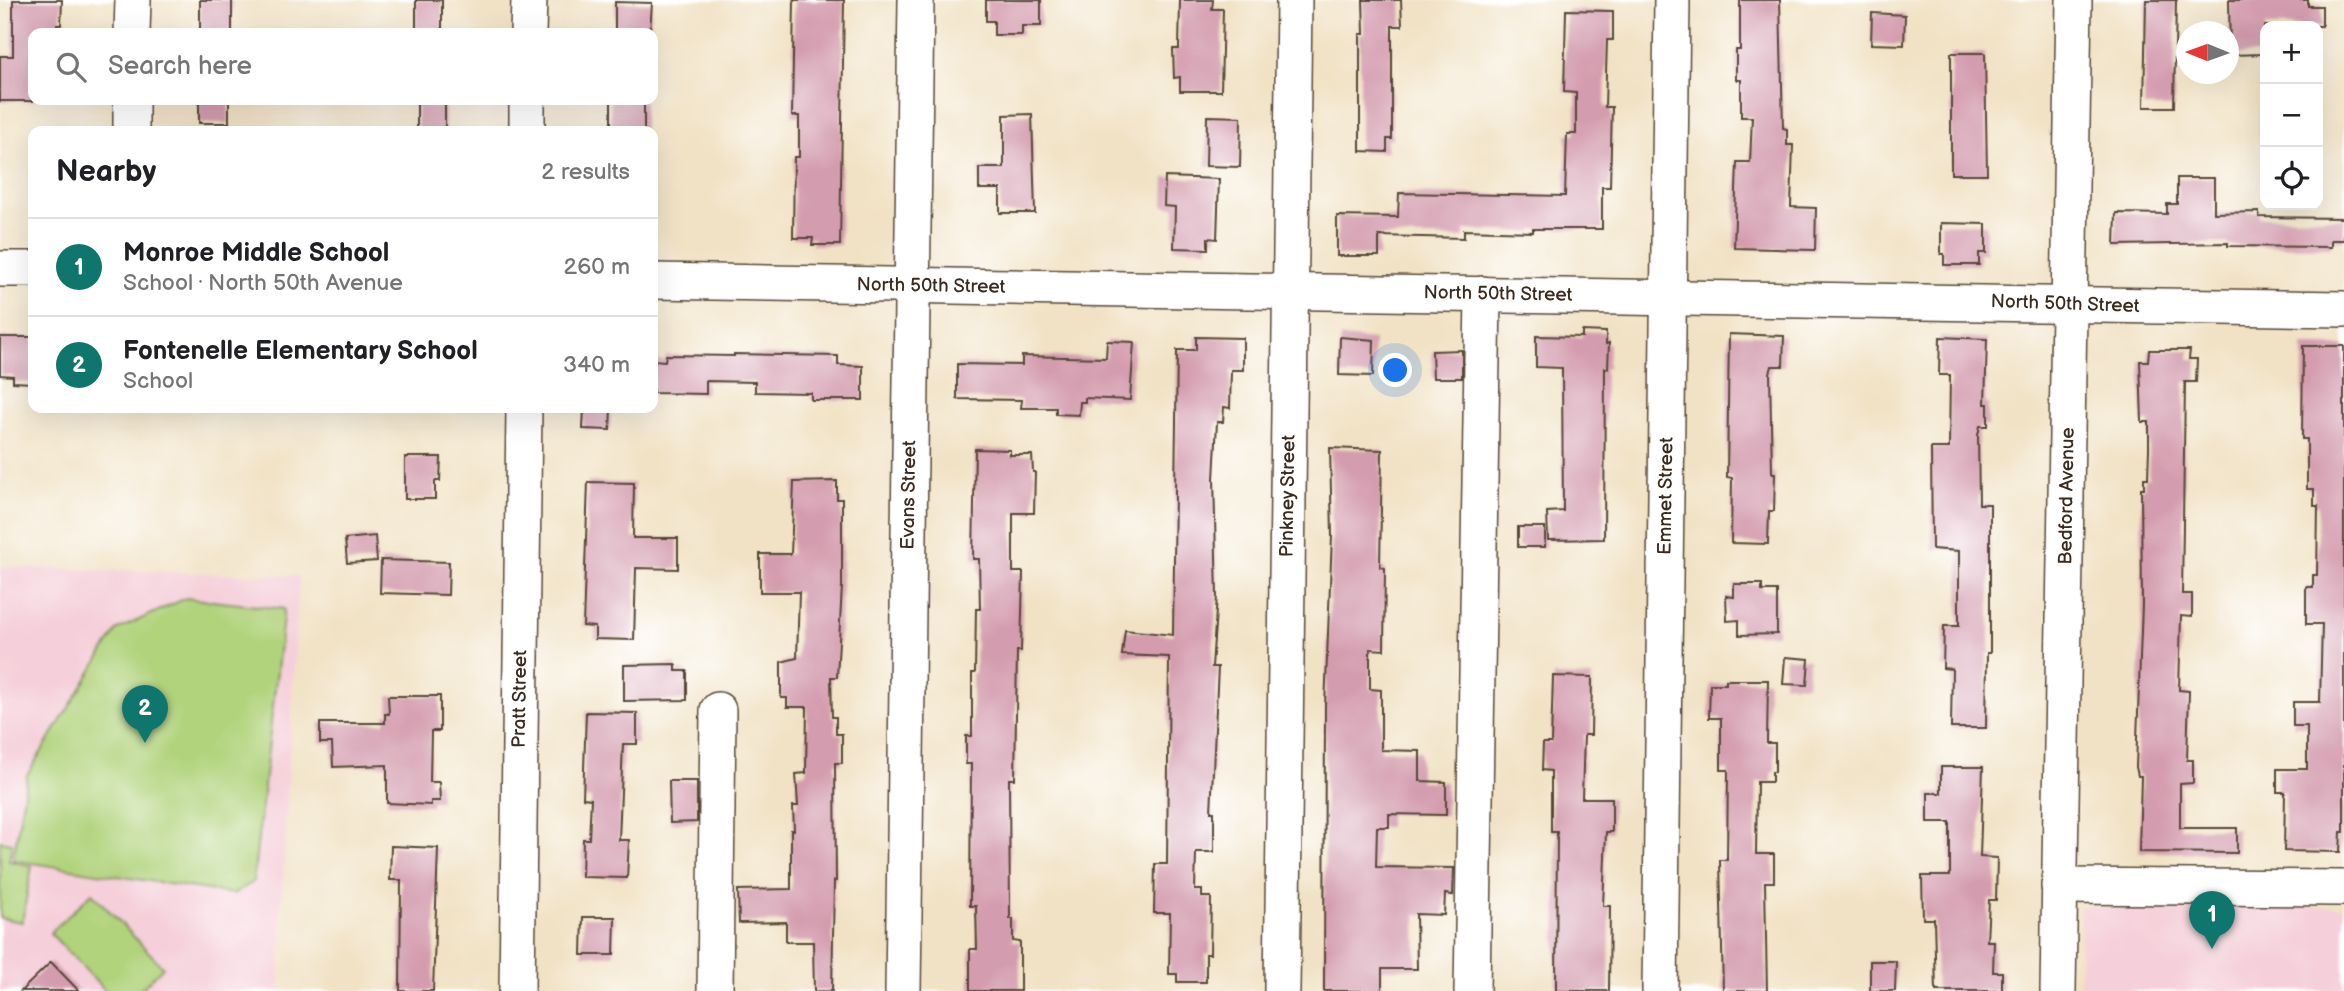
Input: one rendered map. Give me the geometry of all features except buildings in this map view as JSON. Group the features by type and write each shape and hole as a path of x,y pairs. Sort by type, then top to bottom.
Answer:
{"street":[{"path":"132,28 133,0"},
{"path":"528,0 528,28"},
{"name":"Evans Street","path":"903,991 916,0"},
{"name":"Pinkney Street","path":"1282,991 1294,0"},
{"name":"Emmet Street","path":"1660,991 1672,0"},
{"name":"Bedford Avenue","path":"2058,991 2074,0"},
{"path":"131,105 131,126"},
{"path":"527,105 527,126"},
{"path":"0,269 28,269"},
{"name":"North 50th Street","path":"658,281 2344,309"},
{"path":"1472,991 1483,294"},
{"name":"Pratt Street","path":"517,991 524,413"},
{"path":"715,991 719,710"},
{"path":"2059,886 2344,888"}],"shaded area":[{"path":"0,567 299,576 281,910 280,991 0,991"},
{"path":"2080,906 2344,907 2344,991 2080,991"}],"green space":[{"path":"186,598 284,609 253,882 233,894 13,860 27,775 117,630"},
{"path":"0,841 12,843 9,861 32,866 22,922 0,918"},
{"path":"92,893 163,967 139,991 106,991 50,933"}],"place":[{"name":"Fontenelle Elementary School","path":"145,743"},
{"name":"Monroe Middle School","path":"2212,949"}]}
